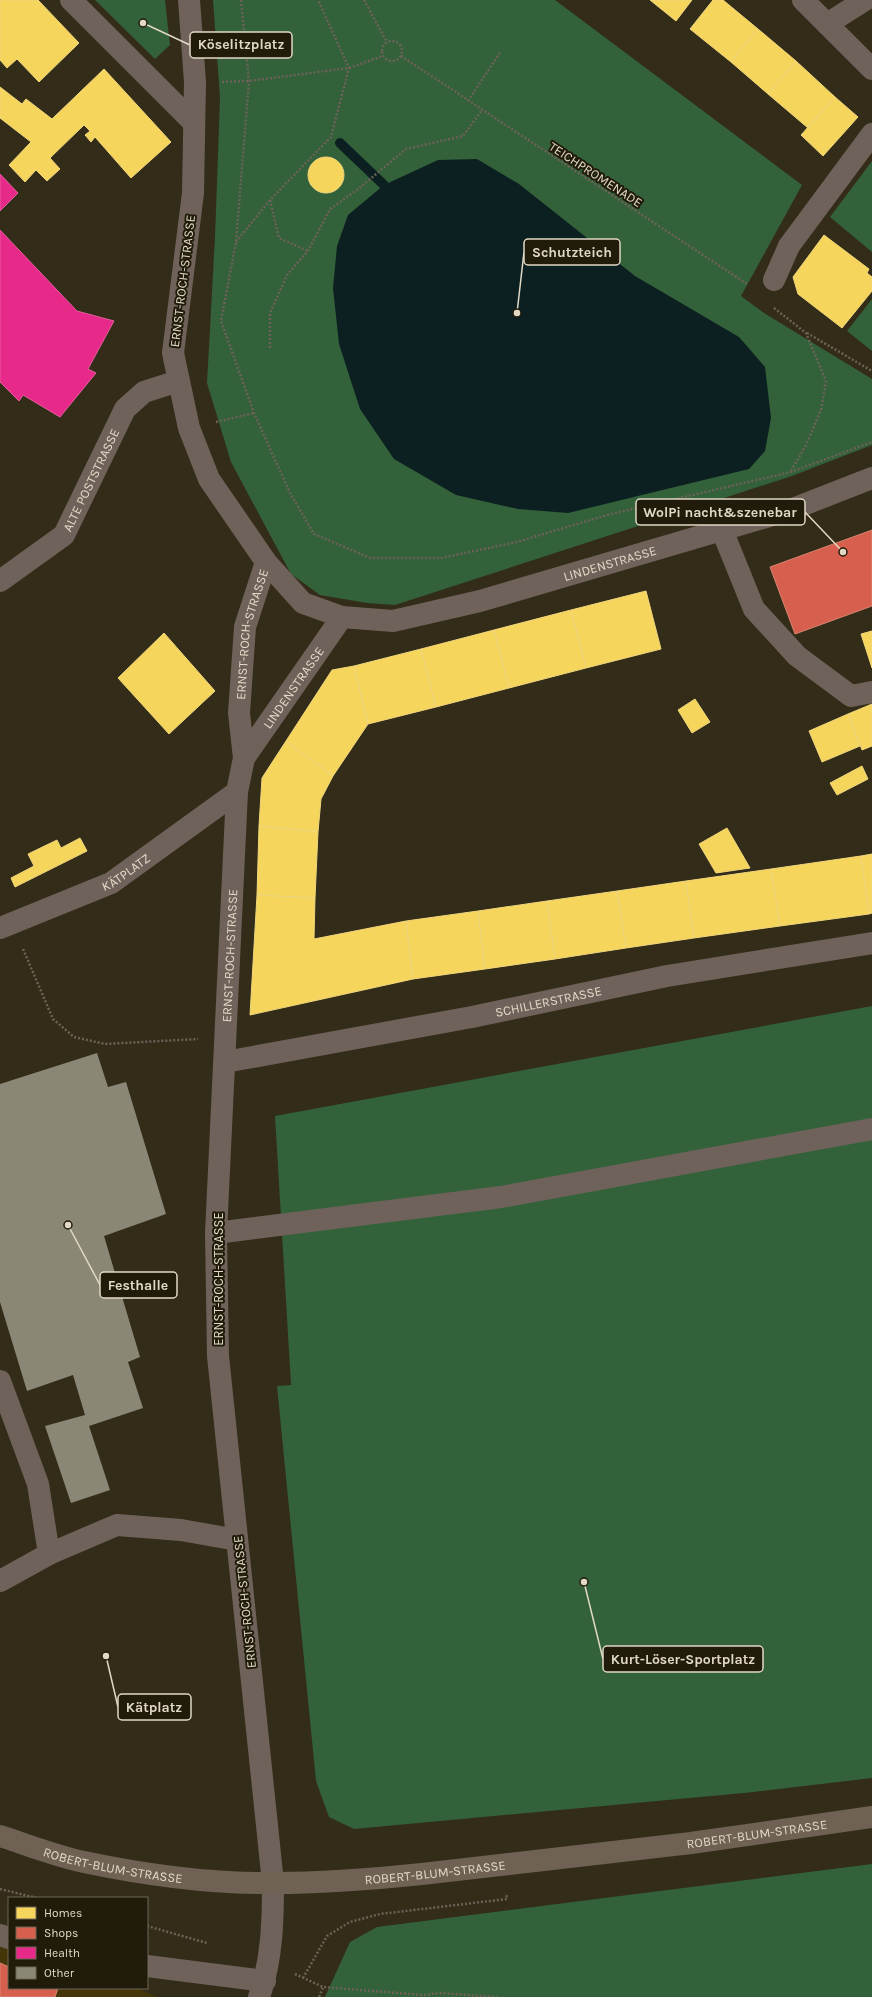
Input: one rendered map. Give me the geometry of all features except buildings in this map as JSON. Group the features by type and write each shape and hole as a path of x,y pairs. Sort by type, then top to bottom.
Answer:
{"main road":[{"name":"ROBERT-BLUM-STRASSE","path":"0,1836 82,1862 148,1874 222,1881 273,1883 379,1878 691,1843 872,1817"}],"street":[{"path":"71,0 194,122"},
{"name":"ERNST-ROCH-STRASSE","path":"189,0 195,82 193,193 173,353 178,381 188,428 209,479 266,562 303,603"},
{"path":"803,0 872,70"},
{"path":"827,24 865,0"},
{"path":"774,280 789,246 872,134"},
{"name":"ALTE POSTSTRASSE","path":"0,581 64,535 124,409 144,392 178,381"},
{"name":"LINDENSTRASSE","path":"303,603 342,616 393,622 480,601 790,510 872,478"},
{"path":"722,530 754,608 797,656 851,696 872,692"},
{"name":"ERNST-ROCH-STRASSE","path":"262,1989 273,1920 273,1883 218,1356 216,1233 237,792 244,758 239,714 245,627 266,562"},
{"name":"LINDENSTRASSE","path":"244,758 342,616"},
{"name":"KÄTPLATZ","path":"6,926 111,883 237,792"},
{"name":"SCHILLERSTRASSE","path":"225,1062 464,1018 667,976 872,943"},
{"path":"216,1233 501,1197 872,1129"},
{"path":"0,1381 38,1484 41,1558"},
{"path":"0,1581 41,1558 117,1525 181,1530 237,1540"},
{"path":"148,1966 262,1989"}],"path":[{"path":"241,0 249,81 236,242 221,321 254,413 290,493 314,534 370,558 441,558 517,542 607,515 791,472 872,442"},
{"path":"236,242 270,200 331,137 349,68 318,0"},
{"path":"364,0 387,42"},
{"path":"393,40 398,42 401,46 401,56 396,60 388,60 383,56 382,48 387,42 393,40"},
{"path":"468,101 502,51"},
{"path":"249,81 349,68 383,56"},
{"name":"TEICHPROMENADE","path":"401,56 753,288"},
{"path":"270,348 270,313 287,275 308,251 330,209 357,190 406,149 463,136 482,110"},
{"path":"270,200 279,238 308,251"},
{"path":"773,306 776,311 806,333 872,371"},
{"path":"791,472 806,445 821,410 826,380 806,333"},
{"path":"188,428 254,413"},
{"path":"6,926 53,1019 74,1037 105,1044 225,1037"},
{"path":"497,1997 439,1995 423,1996 324,1987 303,1978 327,1936 350,1922 380,1914 507,1899 500,1864"},
{"path":"0,1889 33,1897"},
{"path":"319,1997 324,1987"}],"shaded area":[{"path":"0,1925 8,1929 8,1989 139,1989 156,1997 0,1997"}],"green space":[{"path":"95,0 165,0 170,45 155,59"},
{"path":"213,0 555,0 802,185 741,296 764,313 872,379 872,445 792,476 395,605 367,603 320,595 291,574 231,462 207,383 215,237 220,98"},
{"path":"872,161 872,252 830,217"},
{"path":"872,299 872,351 847,331"},
{"path":"872,1006 872,1778 744,1793 354,1829 329,1817 316,1781 277,1386 291,1385 275,1116"},
{"path":"872,1864 872,1997 325,1997 350,1942 377,1927"}],"water":[{"path":"477,159 519,184 635,276 739,337 765,367 771,418 765,451 749,469 568,513 518,509 456,495 394,459 360,409 339,344 333,288 337,246 348,215 384,185 438,160"}],"waterway":[{"path":"340,143 384,185"}],"place":[{"name":"Köselitzplatz","path":"143,23"},
{"name":"Schutzteich","path":"517,313"},
{"name":"WolPi nacht&szenebar","path":"843,552"},
{"name":"Festhalle","path":"68,1225"},
{"name":"Kurt-Löser-Sportplatz","path":"584,1582"},
{"name":"Kätplatz","path":"106,1656"}]}
